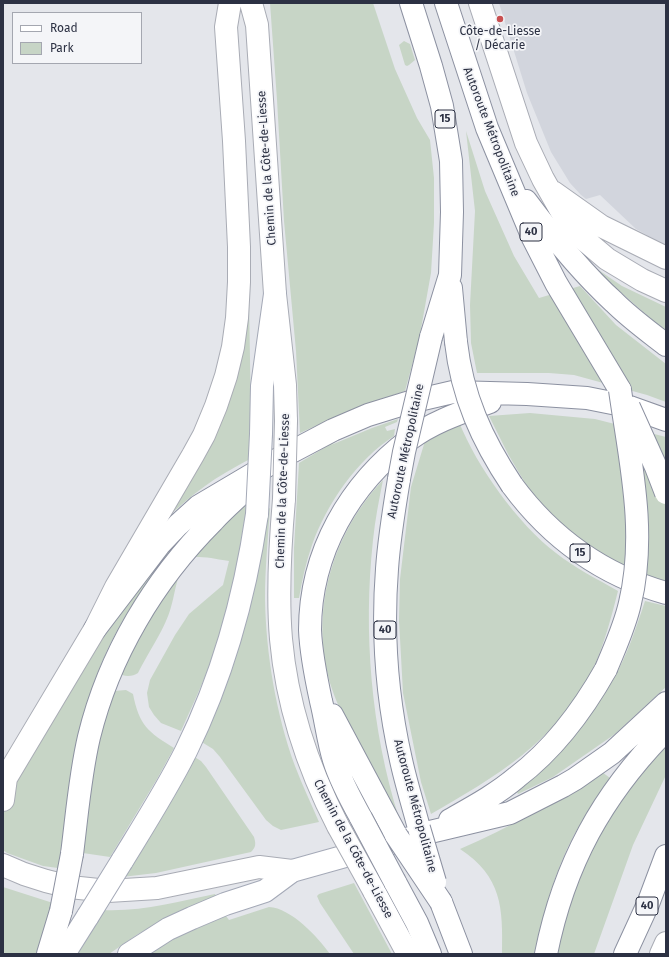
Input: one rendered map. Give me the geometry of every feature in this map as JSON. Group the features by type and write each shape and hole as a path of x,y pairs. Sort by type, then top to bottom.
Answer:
{"main road":[{"path":"3,800 5,779 95,628 116,587 204,435 226,376 233,347 237,318 240,247 226,27 230,3"},
{"name":"Chemin de la Côte-de-Liesse","path":"251,3 257,25 275,294 285,385 286,420 284,499 279,598 284,664 293,711 304,748 319,788 338,826 408,954"},
{"name":"Autoroute Métropolitaine","path":"411,3 436,84 446,124 451,161 452,206 450,275 432,337 403,458 391,525 385,613 388,680 398,747 407,787 440,902"},
{"name":"Autoroute Métropolitaine","path":"446,3 483,118 510,180 527,225 549,271 620,390 645,440 666,492"},
{"path":"480,3 526,143 535,163 568,223 607,259 666,291"},
{"path":"510,180 552,235 604,293 629,316 666,345"},
{"path":"550,190 608,230 666,258"},
{"name":"15","path":"450,275 457,355 466,394 484,439 512,485 529,507 546,525 563,541 588,559 631,581 666,593"},
{"path":"64,954 171,780 206,707 229,644 241,602 257,514 262,386 275,294"},
{"path":"430,832 507,785 540,757 578,714 606,669 621,632 630,603 638,542 635,488 620,390"},
{"path":"95,628 150,556 199,506 280,458 333,430 356,420 392,407 452,392 550,395 594,399 627,406 666,420"},
{"path":"430,954 417,924 346,789 334,760 312,647 310,630 312,596 316,577 327,543 343,511 366,479 380,464 411,438 442,420 512,394"},
{"path":"48,954 61,911 72,854 84,760 104,688 124,641 146,604 185,552 213,521 280,458"},
{"path":"320,693 396,835 440,902"},
{"path":"129,954 168,929 225,904 264,891 292,871 430,832 510,813 575,779 612,753 666,703"},
{"path":"546,954 561,895 587,835 617,785 642,755 666,730"},
{"name":"40","path":"625,954 648,904 666,856"},
{"path":"3,865 46,881 108,891 157,888 259,867 292,871"},
{"name":"40","path":"440,902 461,954"},
{"path":"661,954 666,943"}],"shaded area":[{"path":"499,3 666,3 666,246 636,229 600,195 586,199 570,183 551,152 527,93"}],"green space":[{"path":"270,3 373,3 395,69 417,118 430,140 434,178 434,223 431,273 419,340 405,391 351,410 300,433 296,351 284,221"},
{"path":"404,41 410,44 415,60 407,66 405,65 399,45"},
{"path":"466,131 485,191 514,256 539,298 580,286 616,325 666,364 666,402 647,395 574,375 549,373 477,373 471,343 470,305 475,211"},
{"path":"247,181 251,418 250,459 205,486 176,509 150,534 219,412"},
{"path":"594,267 622,286 666,307 666,332 609,282"},
{"path":"392,407 331,445 398,419 397,422 385,427 387,431 395,429 394,436 368,457 335,498 318,529 312,545 304,571 299,598 294,598 294,548 299,463"},
{"path":"530,413 595,419 666,437 666,583 614,563 583,545 547,510 528,488 508,454 489,416"},
{"path":"459,422 476,457 488,476 513,511 527,527 563,558 618,591 607,632 592,671 578,695 561,717 543,737 501,771 431,814 421,782 403,693 399,620 400,579 411,487 425,441"},
{"path":"383,480 375,525 370,575 369,645 376,715 382,750 389,784 399,818 334,696 325,661 323,633 324,605 329,577 338,551 350,525 365,502"},
{"path":"248,497 236,567 220,635 207,672 181,731 161,723 149,707 147,693 150,680 175,635 189,614 223,585 229,561 198,557 189,559 185,562 177,581 169,615 138,673 125,676 117,672 117,668 147,609 175,569 216,526"},
{"path":"270,508 265,599 267,641 273,684 288,746 319,822 281,830 266,820 220,757 213,749 200,741 263,513"},
{"path":"192,525 145,585 107,650 97,674 85,713 58,868 43,866 7,853 3,850 3,817 8,795 114,611"},
{"path":"645,601 666,606 666,687 615,734 553,777 518,794 515,788 568,737 604,695 623,661"},
{"path":"126,690 133,694 138,713 146,727 157,737 174,748 110,857 76,852 92,750 114,691"},
{"path":"666,741 666,775 633,845 594,954 555,954 562,924 588,855 618,800"},
{"path":"193,756 201,761 206,767 254,837 254,849 251,852 156,873 122,877"},
{"path":"602,772 610,778 591,806 567,849 555,878 534,954 502,954 502,922 497,894 492,882 484,871 474,860 460,849 515,823"},
{"path":"354,883 392,954 354,954 320,903 317,896 319,894"},
{"path":"3,887 53,903 39,954 3,954"},
{"path":"215,894 216,896 138,934 109,954 72,954 102,910 145,908"},
{"path":"269,907 286,912 303,924 330,954 150,954 176,937 226,916 229,920"}],"place":[{"name":"Côte-de-Liesse / Décarie","path":"500,19"}]}
